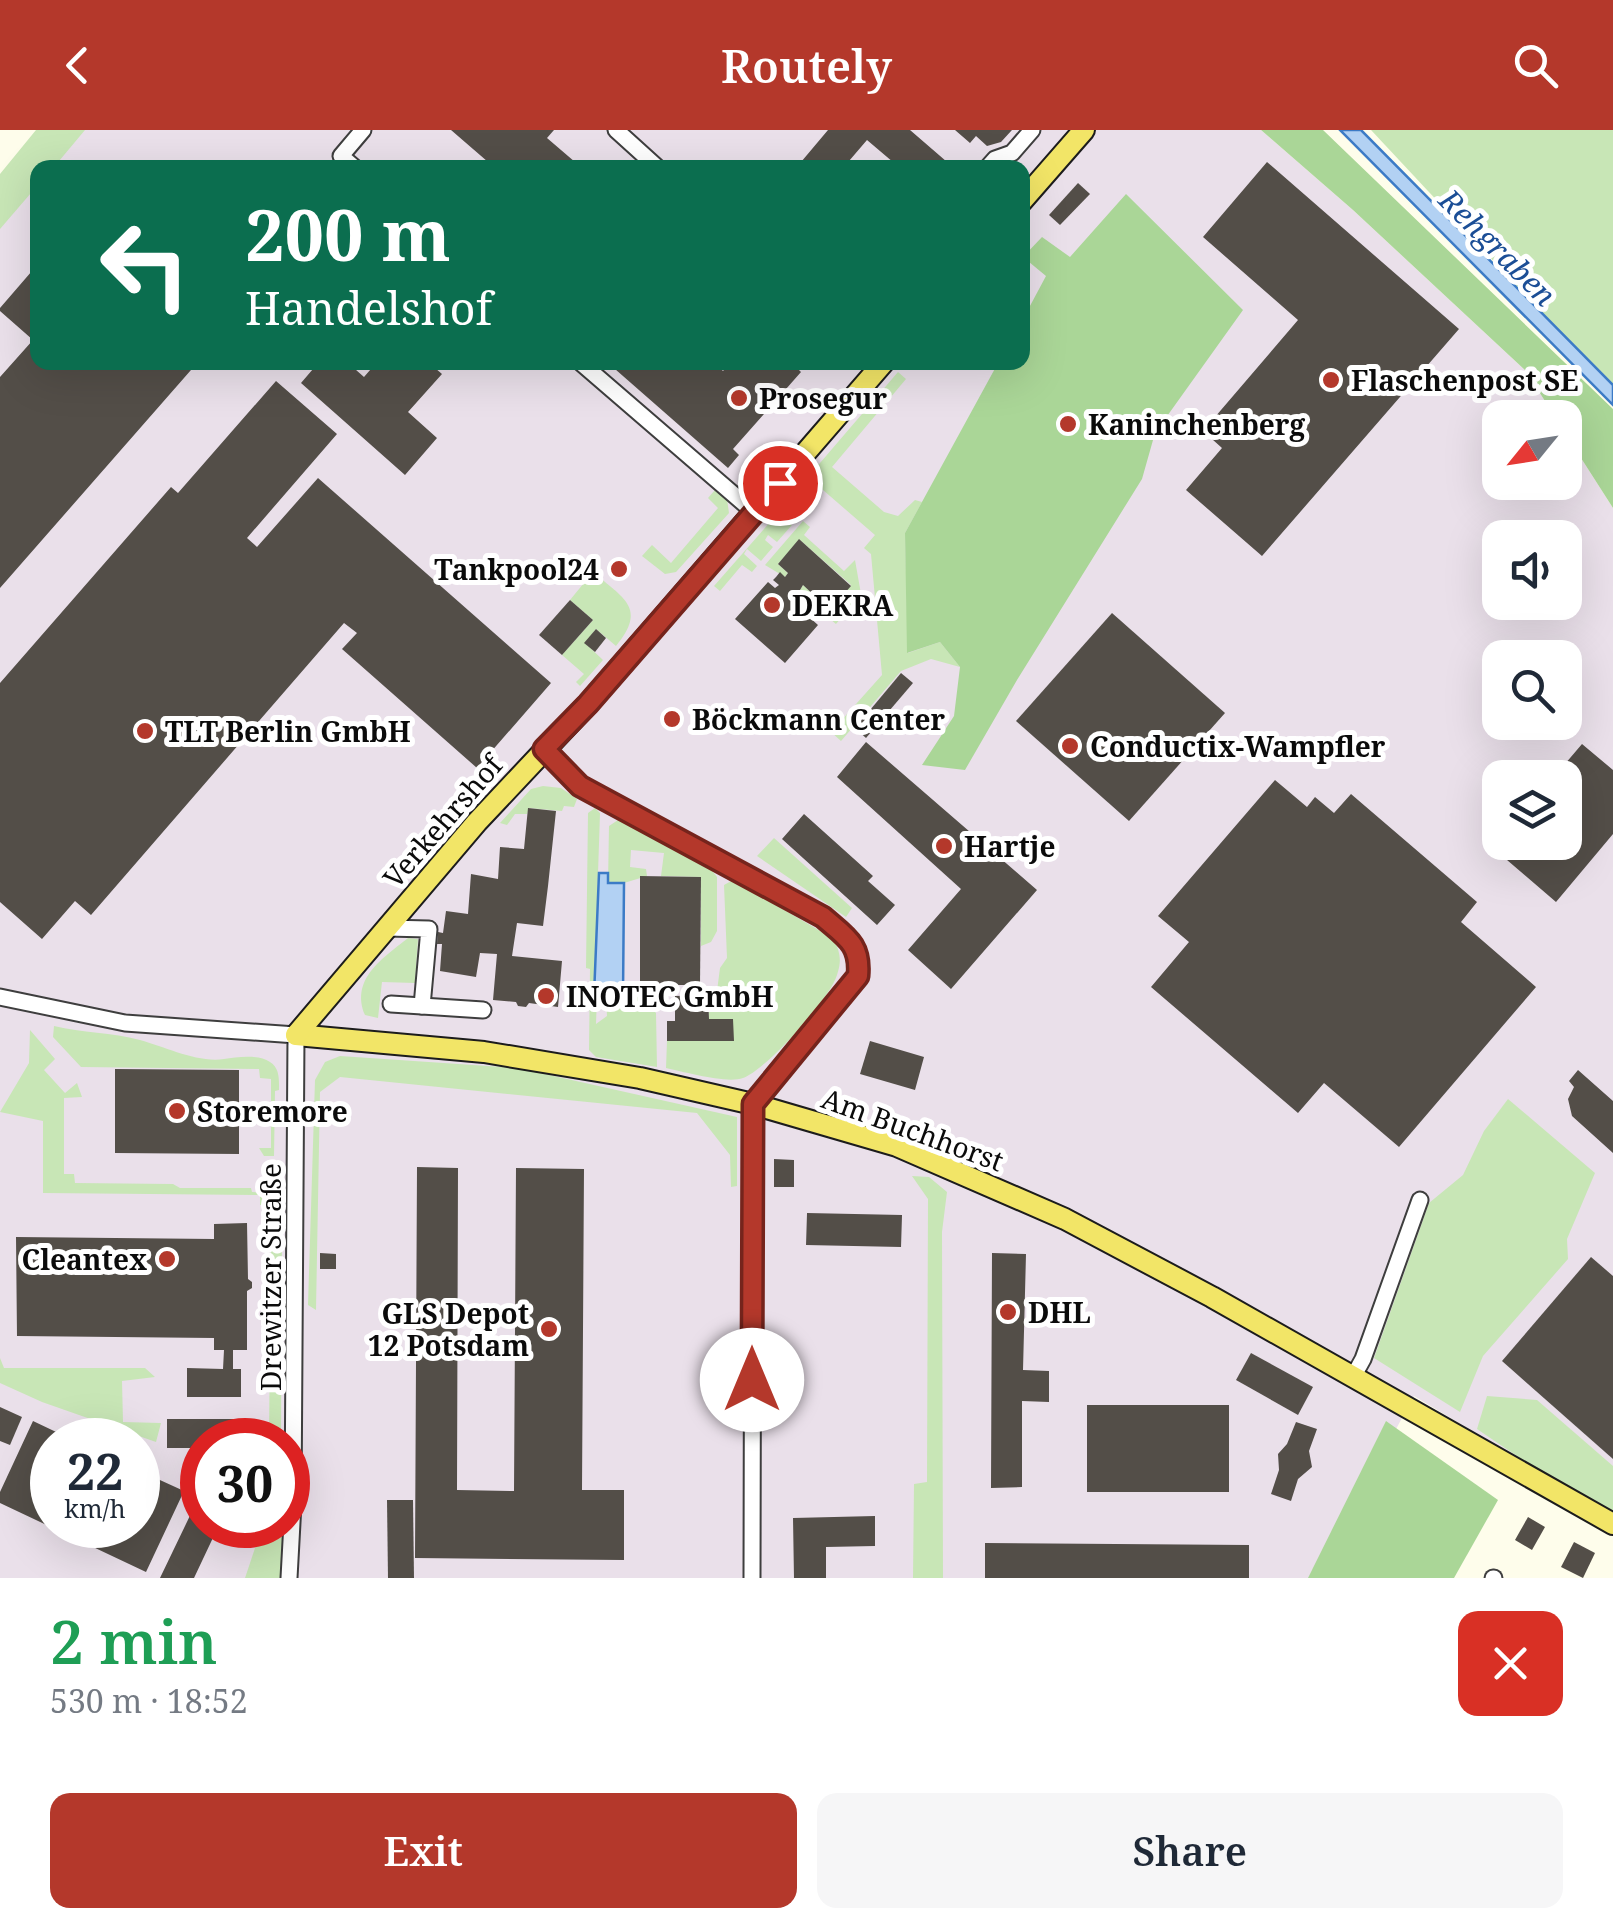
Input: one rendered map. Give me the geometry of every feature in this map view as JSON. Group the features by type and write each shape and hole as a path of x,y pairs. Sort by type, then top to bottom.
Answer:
{"main road":[{"path":"1030,192 1080,131"},
{"name":"Verkehrshof","path":"296,1036 386,928 588,704 878,370"},
{"name":"Am Buchhorst","path":"296,1036 484,1052 640,1078 753,1104 898,1146 1065,1219 1212,1297 1613,1524"}],"street":[{"path":"346,160 341,156 363,130"},
{"path":"616,130 649,160"},
{"path":"994,160 1012,153 1032,130"},
{"path":"589,370 755,513"},
{"path":"544,749 580,786 823,917 848,938 860,956 858,976 753,1104 752,1578"},
{"path":"386,928 429,929 422,1006"},
{"name":"Am Buchhorst","path":"0,997 125,1023 296,1036"},
{"path":"391,1004 483,1010"},
{"name":"Drewitzer Straße","path":"289,1578 294,1466 296,1036"},
{"path":"1352,1377 1363,1359 1420,1200"}],"shaded area":[{"path":"70,130 1261,130 1526,371 1544,400 1482,400 1482,500 1582,500 1582,460 1613,508 1613,1516 1414,1396 1315,1578 0,1578 0,212 30,177 30,370 1030,370 1030,160 44,160"}],"green space":[{"path":"36,130 85,130 60,160 30,160 30,194 0,229 0,174"},
{"path":"1261,130 1323,130 1613,409 1613,508 1582,460 1582,400 1544,400 1526,371"},
{"path":"1371,130 1613,130 1613,389"},
{"path":"1126,194 1243,310 1155,433 1142,479 965,770 922,765 954,716 960,667 940,642 907,653 905,533 994,370 1030,370 1030,306 1046,276 1030,263 1030,250 1042,237 1070,257"},
{"path":"898,372 906,379 832,467 884,512 898,516 915,500 922,502 905,533 908,653 940,642 960,667 931,659 901,671 841,741 831,732 882,675 871,554 864,548 875,535 808,477"},
{"path":"715,490 727,499 729,513 676,572 665,574 642,556 652,545 671,563 718,508 708,498"},
{"path":"785,505 792,512 786,520 792,525 777,542 768,535 765,540 773,547 761,561 747,549 744,554 757,566 752,572 742,565 720,591 714,586"},
{"path":"803,521 810,527 804,535 844,571 855,560 861,594 836,624 800,590 803,585 830,609 851,585 800,540 778,564 788,573 785,577 765,565"},
{"path":"593,572 628,604 630,622 616,646 596,629 585,643 603,660 580,686 576,682 584,674 562,655 593,620 570,600"},
{"path":"561,788 577,799 574,807 564,806 562,811 529,808 527,814 515,814 507,825 500,823 531,789"},
{"path":"595,808 600,813 596,1024 607,1016 606,996 623,996 632,988 656,1013 657,1067 596,1057 589,1050 588,813"},
{"path":"618,820 710,868 717,877 717,931 711,942 701,946 701,877 661,876 664,853 631,850 630,867 646,869 647,876 608,883 609,826"},
{"path":"774,838 852,908 846,917 757,856"},
{"path":"733,880 834,939 840,961 832,986 796,1032 754,1072 727,1080 666,1068 667,1041 733,1040 709,1019 708,995 717,991 720,968 727,958 724,885"},
{"path":"408,938 418,939 415,983 382,982 378,1018 365,1015 365,980 379,962"},
{"path":"54,1026 129,1037 203,1059 265,1059 277,1071 279,1082 279,1090 275,1091 274,1156 264,1156 259,1148 271,1148 271,1079 260,1078 259,1069 81,1067 53,1037"},
{"path":"30,1030 55,1059 44,1070 65,1093 77,1083 82,1097 64,1098 64,1174 74,1174 75,1183 251,1188 252,1192 265,1193 266,1176 275,1176 275,1204 260,1205 260,1195 43,1193 43,1121 0,1112 29,1063"},
{"path":"340,1056 518,1068 737,1117 737,1186 731,1187 730,1155 697,1113 340,1077 320,1092 316,1310 308,1305 315,1080 325,1062"},
{"path":"1508,1099 1595,1173 1567,1239 1568,1259 1483,1356 1460,1412 1374,1358 1429,1203 1463,1175 1484,1131"},
{"path":"912,1176 929,1177 947,1192 942,1232 943,1578 913,1578 914,1484 927,1482 928,1199"},
{"path":"271,1223 282,1223 281,1418 269,1418"},
{"path":"0,1358 4,1368 145,1368 155,1377 122,1381 123,1418 88,1418 0,1383"},
{"path":"1487,1396 1537,1400 1613,1466 1613,1515 1477,1429"},
{"path":"1386,1421 1498,1500 1454,1578 1308,1578"},
{"path":"255,1548 285,1548 282,1578 245,1578"}],"water":[{"path":"1340,130 1361,130 1613,385 1613,405"},
{"path":"599,873 608,873 608,883 624,883 623,996 606,996 605,1007 597,1006 594,996"}],"building":[{"path":"451,130 554,130 547,138 573,160 486,160"},
{"path":"828,130 910,130 945,160 891,160 867,140 850,160 803,160"},
{"path":"955,130 1012,130 1001,142 987,146 976,136 970,143"},
{"name":"Flaschenpost SE","path":"1267,162 1459,329 1262,556 1186,490 1222,448 1203,431 1298,320 1203,237"},
{"path":"1078,183 1090,194 1060,225 1049,215"},
{"path":"30,273 30,337 0,308"},
{"path":"30,343 30,370 191,370 0,588 0,377"},
{"path":"312,370 356,370 364,377 370,370 437,370 442,374 408,412 437,438 405,475 301,383"},
{"name":"Prosegur","path":"616,370 799,370 733,449 739,455 728,468"},
{"path":"276,381 337,434 247,538 257,547 318,478 551,683 477,768 342,649 357,633 344,623 91,915 75,901 42,939 0,902 0,683 171,487 178,493"},
{"name":"DEKRA","path":"799,539 851,586 830,610 803,585 797,600 790,600 818,625 785,663 735,619 768,582 775,588 779,585 773,580 780,572 785,577 788,573 778,564"},
{"path":"570,600 593,620 562,655 539,635"},
{"path":"1112,613 1225,713 1129,821 1016,721"},
{"path":"596,629 606,638 595,652 584,643"},
{"path":"901,673 913,683 866,738 855,728"},
{"path":"866,742 1037,890 951,989 908,950 961,889 837,777"},
{"path":"1582,744 1613,770 1613,834 1556,902 1507,860 1582,860 1582,760 1568,760"},
{"path":"1275,780 1307,807 1315,797 1334,813 1351,794 1477,902 1461,922 1536,987 1399,1147 1324,1083 1298,1113 1151,987 1189,942 1158,916"},
{"path":"528,808 556,811 548,886 543,926 517,923 512,956 562,961 558,1007 529,1003 526,1007 493,1000 497,954 480,953 476,977 440,971 442,944 437,944 438,932 443,933 446,911 468,914 471,874 498,879 500,847 524,849"},
{"path":"804,814 873,876 868,881 895,905 877,925 782,839"},
{"path":"640,876 701,877 700,985 640,985"},
{"path":"708,995 709,1019 733,1019 734,1041 667,1041 667,1021 675,1021 675,996"},
{"path":"870,1041 924,1057 915,1090 860,1074"},
{"name":"Storemore","path":"115,1069 239,1070 239,1154 115,1153"},
{"path":"1578,1070 1613,1101 1613,1153 1572,1116 1568,1099 1574,1087 1569,1081"},
{"path":"774,1159 794,1160 794,1187 774,1187"},
{"name":"GLS Depot 12 Potsdam","path":"417,1167 458,1168 457,1490 514,1491 516,1168 584,1169 582,1490 624,1490 624,1560 415,1558"},
{"path":"807,1213 902,1215 901,1247 806,1245"},
{"path":"247,1223 248,1279 252,1288 247,1291 247,1350 233,1350 233,1369 241,1369 241,1397 187,1397 187,1368 223,1369 224,1350 214,1350 214,1338 17,1336 16,1237 214,1239 214,1224"},
{"path":"320,1253 336,1254 336,1269 320,1269"},
{"name":"DHL","path":"992,1253 1026,1254 1023,1370 1049,1371 1049,1402 1022,1401 1022,1487 991,1488"},
{"path":"1591,1257 1613,1276 1613,1459 1502,1361"},
{"path":"1251,1353 1313,1387 1298,1415 1236,1380"},
{"path":"1087,1405 1229,1405 1229,1492 1087,1492"},
{"path":"0,1407 22,1417 10,1445 0,1441"},
{"path":"167,1419 180,1419 180,1448 167,1448"},
{"path":"1296,1422 1317,1429 1309,1451 1312,1467 1298,1479 1291,1501 1271,1494 1279,1470 1278,1454"},
{"path":"30,1427 30,1517 0,1503 0,1492"},
{"path":"160,1480 180,1489 180,1500 160,1542"},
{"path":"387,1500 413,1500 414,1578 388,1578"},
{"path":"875,1516 875,1546 826,1547 826,1578 794,1578 793,1518"},
{"path":"1528,1517 1545,1527 1532,1550 1515,1540"},
{"path":"180,1536 180,1548 208,1548 194,1578 160,1578"},
{"path":"1574,1542 1595,1553 1583,1578 1561,1567"},
{"path":"985,1543 1249,1545 1249,1578 985,1578"},
{"path":"95,1548 157,1548 146,1572"}],"place":[{"name":"Flaschenpost SE","path":"1331,380"},
{"name":"Prosegur","path":"739,398"},
{"name":"Kaninchenberg","path":"1068,424"},
{"name":"Tankpool24","path":"619,569"},
{"name":"DEKRA","path":"772,605"},
{"name":"Böckmann Center","path":"672,719"},
{"name":"TLT Berlin GmbH","path":"145,731"},
{"name":"Conductix-Wampfler","path":"1070,746"},
{"name":"Hartje","path":"944,846"},
{"name":"INOTEC GmbH","path":"546,996"},
{"name":"Storemore","path":"177,1111"},
{"name":"Cleantex","path":"167,1259"},
{"name":"DHL","path":"1008,1312"},
{"name":"GLS Depot 12 Potsdam","path":"549,1329"}],"route":[{"path":"752,1380 753,1104 858,976 860,956 848,938 823,917 580,786 544,749 588,704 780,483"}],"water label":[{"name":"Rehgraben","path":"1498,247"}]}
